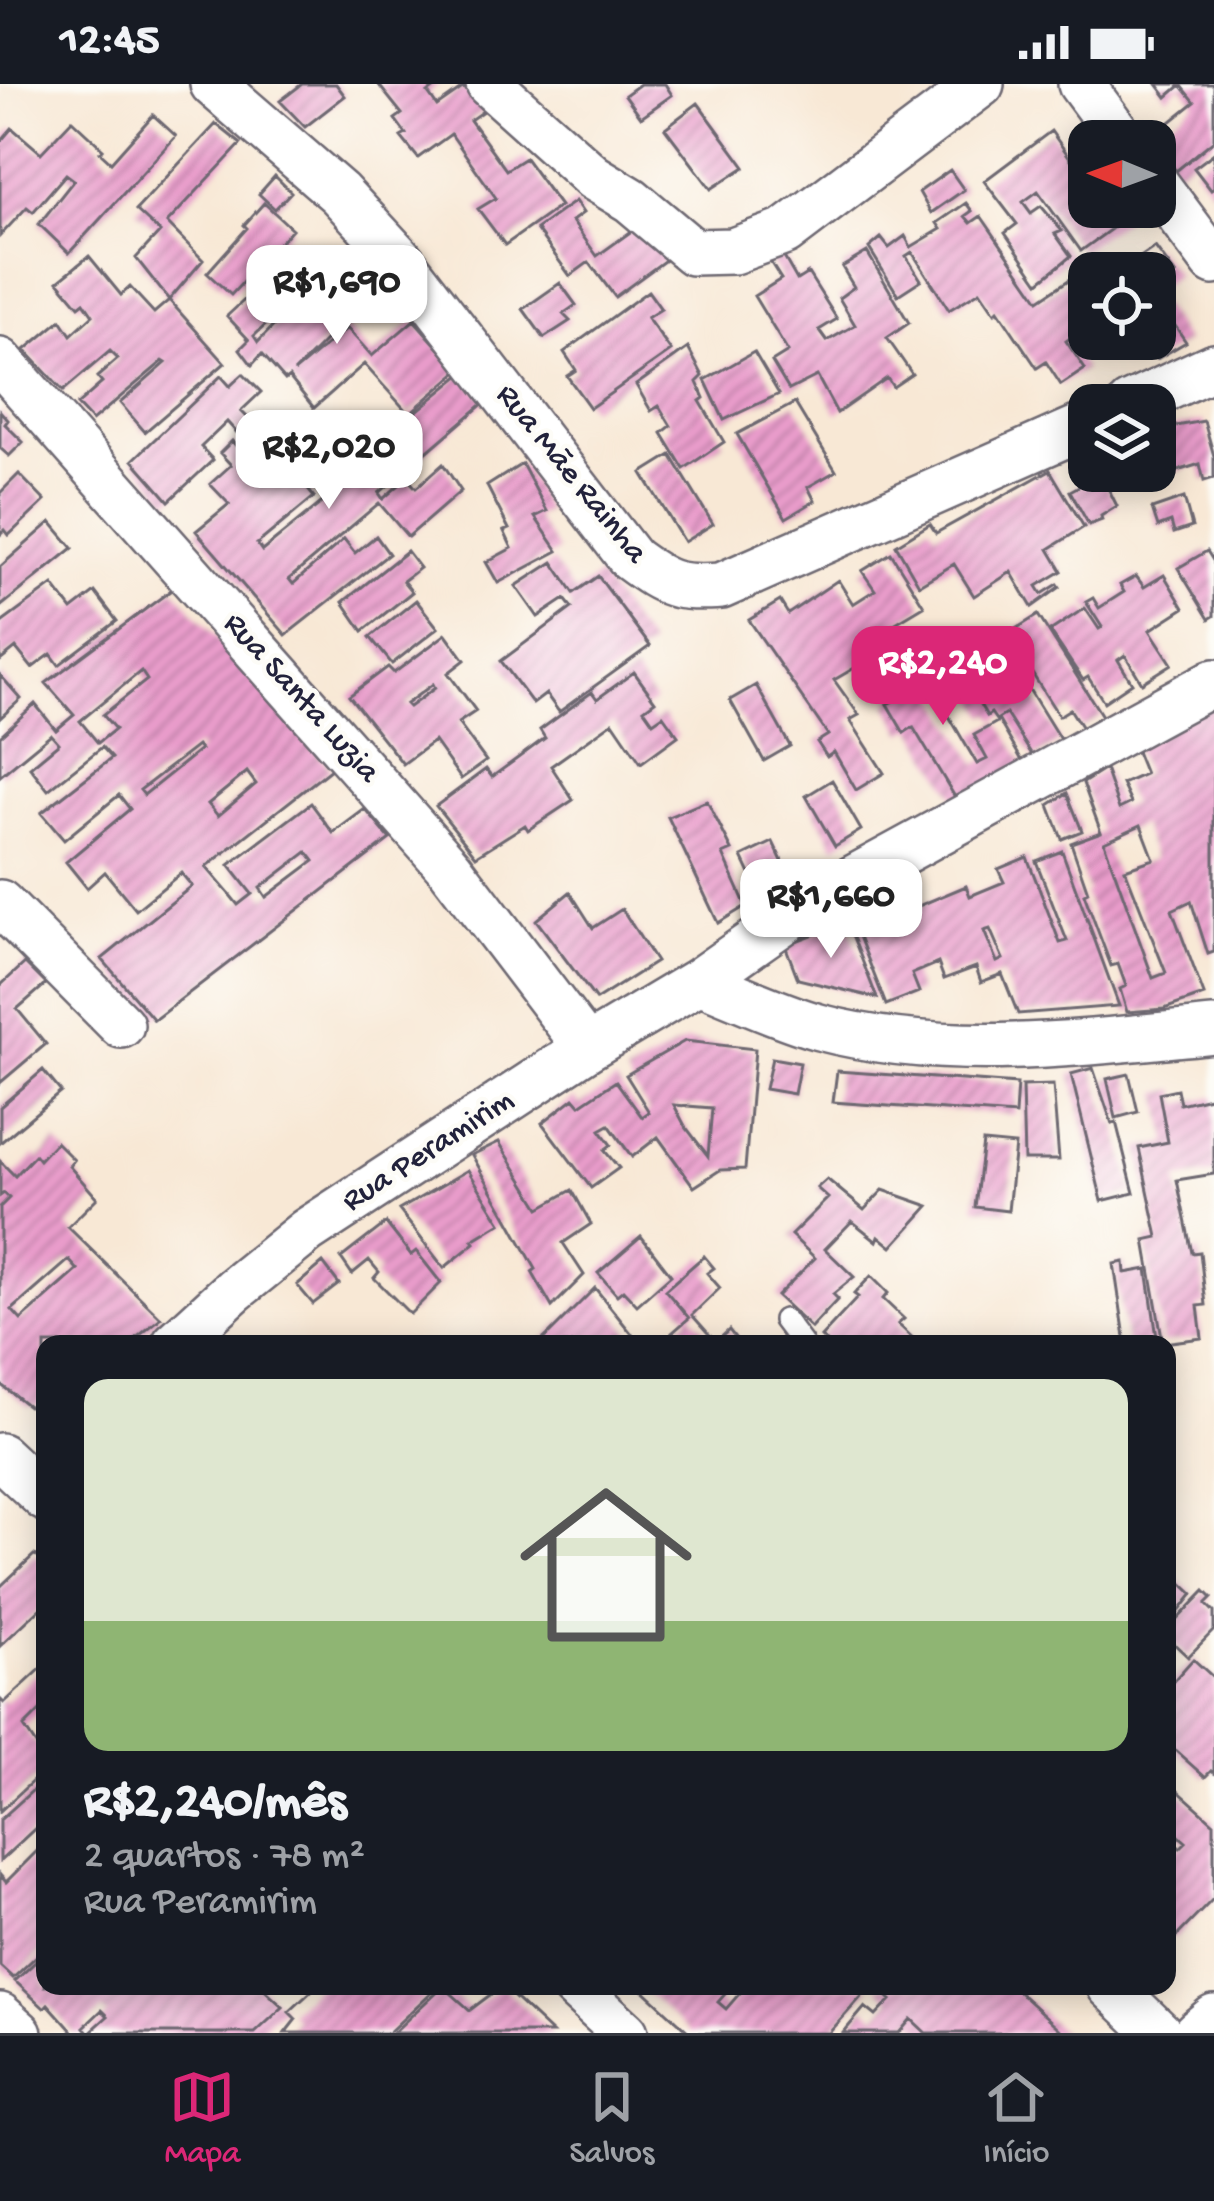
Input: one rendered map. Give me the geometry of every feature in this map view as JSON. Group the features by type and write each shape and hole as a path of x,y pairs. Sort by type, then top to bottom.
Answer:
{"street":[{"name":"Rua Mãe Rainha","path":"213,84 339,194 400,259 631,560 664,583 688,588 721,586 1068,433"},
{"path":"489,84 593,177 632,200 693,252 733,250 785,232 981,84"},
{"path":"1081,84 1108,120"},
{"path":"1176,211 1214,262"},
{"name":"Rua Santa Luzia","path":"0,361 450,868 587,1048"},
{"path":"1175,384 1214,366"},
{"name":"Rua Peramirim","path":"185,1335 307,1232 587,1048 699,981 814,900 1214,682"},
{"path":"0,903 121,1025"},
{"path":"699,981 816,1026 872,1038 1027,1048 1214,1030"},
{"path":"584,1995 625,2033"},
{"path":"1120,1995 1160,2033"},
{"path":"0,2016 19,2033"},
{"path":"1196,2033 1214,2018"}],"lane":[{"path":"784,1320 795,1335"}],"building":[{"path":"302,84 336,84 345,96 305,127 280,101"},
{"path":"378,84 440,84 428,93 437,106 464,87 483,111 470,120 506,170 525,158 560,206 505,245 478,209 496,198 451,134 418,158 401,137 406,134 395,119 402,114"},
{"path":"640,84 665,84 672,95 641,117 625,95"},
{"path":"1157,84 1214,84 1214,140 1176,171 1172,120 1195,102 1181,85 1167,97"},
{"path":"698,103 745,167 711,189 665,128"},
{"path":"153,115 176,136 69,253 39,224 74,180 66,174 33,212 27,207 0,236 0,142 12,128 41,153 72,120 111,162"},
{"path":"216,124 241,144 167,223 203,260 169,300 136,258 160,232 136,210"},
{"path":"1051,131 1068,155 1068,228 1113,228 1081,251 1038,191 1023,202 1031,213 1041,206 1062,231 1055,234 1068,252 1068,258 1039,282 1005,233 1017,224 984,181"},
{"path":"1214,153 1214,187 1211,190 1194,168"},
{"path":"950,170 964,190 931,213 919,192"},
{"path":"275,176 291,192 275,209 259,194"},
{"path":"575,201 583,213 572,221 597,256 647,220 675,253 615,297 589,262 570,276 536,229"},
{"path":"264,203 292,229 231,295 207,273"},
{"path":"966,203 972,211 965,216 971,223 981,216 1039,300 1068,280 1068,360 1079,360 1085,369 1061,385 1046,362 1037,368 980,291 949,310 912,252 906,256 921,280 898,295 869,248 881,238 889,248 905,236 911,247 941,229 937,223"},
{"path":"781,252 797,280 808,273 837,319 819,330 827,341 855,325 839,298 854,287 842,267 867,252 909,323 887,338 912,374 893,387 887,378 837,413 817,376 789,390 772,362 788,352 754,296 781,279 769,260"},
{"path":"89,256 121,295 130,287 154,313 169,300 225,363 145,432 120,403 166,363 92,421 77,405 102,383 97,377 118,359 110,351 63,391 25,350 61,320 71,335 93,315 58,281"},
{"path":"321,277 352,314 294,372 347,328 372,356 414,320 459,371 409,414 364,364 314,408 262,354 252,365 240,349 249,340 227,316 267,279 289,303 254,336 258,342"},
{"path":"560,283 576,305 563,314 570,321 544,338 523,309"},
{"path":"648,291 661,309 647,318 671,351 590,408 567,376 576,370 564,352"},
{"path":"1176,327 1186,342 1176,348"},
{"path":"688,348 703,376 697,382 704,398 700,401 724,442 684,469 662,433 671,426 659,406 651,411 636,385"},
{"path":"754,352 779,394 724,420 705,380"},
{"path":"243,374 261,392 241,411 252,422 239,435 227,422 201,447 213,460 169,501 133,460 221,376 230,386"},
{"path":"462,374 486,401 379,493 383,499 407,478 416,488 443,464 461,491 408,537 379,503 289,579 293,584 344,539 355,553 376,536 389,554 286,635 196,531 229,504 210,484 231,465 220,453 232,441 263,478 284,460 314,497 257,544 262,551 352,478 345,470"},
{"path":"795,403 836,471 808,487 815,501 786,518 737,434"},
{"path":"0,411 8,420 5,424 23,442 9,456 0,448"},
{"path":"1204,421 1214,456 1214,478 1204,481 1200,464 1176,471 1176,426"},
{"path":"671,455 713,524 684,542 642,473"},
{"path":"522,464 547,511 535,517 558,551 498,583 486,562 512,548 504,531 509,529 487,486"},
{"path":"1050,470 1084,527 1049,549 1062,571 1037,586 1042,594 1060,587 1032,607 1011,572 974,596 954,564 919,585 896,545 930,524 936,533"},
{"path":"19,474 45,501 9,535 5,530 0,535 0,493"},
{"path":"1071,492 1110,492 1117,506 1089,525"},
{"path":"1184,498 1192,527 1174,533 1171,522 1158,527 1152,509"},
{"path":"51,522 73,548 0,607 0,567"},
{"path":"407,551 420,568 403,581 412,592 363,631 343,602"},
{"path":"1207,551 1214,562 1214,616 1209,619 1178,568"},
{"path":"891,553 924,606 894,624 904,639 834,680 859,715 850,720 884,773 856,790 834,752 827,757 817,742 828,735 749,620 780,601 788,614 838,580 853,604 875,590 862,571"},
{"path":"553,562 574,593 598,576 650,646 559,712 546,694 533,704 501,661 572,608 565,599 538,617 516,586"},
{"path":"1164,575 1184,608 1150,630 1172,664 1142,683 1125,655 1118,660 1132,683 1104,702 1050,631 1085,608 1099,629 1086,602 1093,598 1099,608 1124,592 1120,585 1136,576 1144,587"},
{"path":"53,585 72,610 95,592 117,621 59,665 51,654 32,668 16,648 0,661 0,624"},
{"path":"174,588 331,769 206,867 238,905 252,894 229,865 311,803 333,833 365,809 390,839 154,1020 102,959 192,886 181,873 136,910 105,872 87,888 66,862 130,809 119,795 64,840 41,813 112,758 102,747 48,790 30,767 59,743 51,734 0,776 0,736 35,704 56,730 74,715 46,683","holes":["141,671 147,680 103,715 115,729 98,743 80,721","197,746 200,750 144,795 140,790","247,772 256,784 218,816 208,804","307,852 314,861 266,897 260,888"]},
{"path":"416,600 438,628 392,664 370,637"},
{"path":"1038,615 1102,716 1082,728 1070,709 1059,716 1023,659 1014,665 1061,741 1034,758 1006,714 996,720 991,713 987,716 963,677 987,663 979,652"},
{"path":"446,634 465,660 448,673 476,711 458,723 486,761 461,779 434,741 403,764 349,696 388,667 394,673","holes":["433,684 435,688 409,707 406,704"]},
{"path":"908,646 977,764 987,759 974,735 999,721 1024,764 958,802 913,727 904,733 887,704 893,701 870,667"},
{"path":"634,672 655,701 644,709 653,722 663,715 678,736 641,763 613,722 551,766 573,800 476,856 436,806 486,769 492,777 545,738 540,730 592,692 597,699"},
{"path":"0,675 21,699 0,718"},
{"path":"756,685 790,746 764,761 730,700"},
{"path":"1214,701 1214,952 1208,954 1191,901 1172,910 1204,995 1164,1009 1127,1012 1120,989 1126,986 1118,964 1111,966 1071,843 1101,832 1083,783 1105,769 1119,809 1131,803 1122,784 1145,774 1135,749","holes":["1141,825 1154,859 1125,869 1166,973 1153,978 1104,842"]},
{"path":"832,780 861,830 835,846 806,796"},
{"path":"1067,793 1082,831 1062,839 1049,805"},
{"path":"707,801 732,850 723,854 746,906 718,923 668,817"},
{"path":"773,842 792,882 761,897 742,857"},
{"path":"1062,851 1119,1006 1018,1014 1002,974 981,982 976,967 944,979 938,963 912,974 919,992 886,1005 853,921 886,908 890,918 966,886 970,896 1004,882 998,869 1027,857 1060,943 1067,941 1036,861","holes":["990,929 1003,959 997,962 984,931"]},
{"path":"570,892 593,928 622,909 656,962 596,1000 536,920"},
{"path":"847,922 877,998 798,979 785,945"},
{"path":"25,963 46,984 17,1009 46,1044 0,1083 0,986"},
{"path":"685,1041 755,1049 745,1169 720,1170 694,1187 658,1137 632,1157 609,1125 600,1130 611,1145 604,1150 619,1168 591,1188 542,1123 574,1098 580,1105 616,1081 642,1117 649,1112 626,1075","holes":["674,1105 712,1108 708,1156"]},
{"path":"772,1058 800,1063 794,1094 765,1089"},
{"path":"1093,1068 1112,1124 1116,1122 1134,1193 1102,1201 1071,1074"},
{"path":"43,1070 61,1092 0,1143 0,1107"},
{"path":"837,1071 1017,1084 1015,1115 833,1102"},
{"path":"1129,1074 1138,1112 1116,1118 1107,1079"},
{"path":"1053,1085 1059,1160 1024,1160 1022,1086"},
{"path":"1177,1089 1180,1104 1214,1096 1214,1174 1177,1180 1192,1253 1200,1252 1206,1305 1198,1306 1202,1338 1176,1341 1176,1335 1162,1335 1145,1240 1158,1237 1139,1148 1168,1142 1159,1093"},
{"path":"56,1142 74,1160 69,1166 97,1198 68,1227 161,1318 140,1335 36,1335 36,1406 28,1406 0,1384 0,1207 9,1198 4,1193 0,1196 0,1161 15,1176 35,1155 39,1160","holes":["69,1260 78,1270 21,1320 12,1310"]},
{"path":"499,1142 540,1208 572,1190 591,1224 563,1243 584,1275 552,1307 472,1155"},
{"path":"983,1142 1015,1145 1008,1211 975,1207"},
{"path":"468,1170 501,1223 473,1240 444,1268 399,1210"},
{"path":"827,1179 864,1210 883,1190 929,1206 892,1247 852,1221 825,1249 854,1277 833,1294 838,1299 811,1328 777,1296 815,1258 791,1235 828,1198 817,1188"},
{"path":"386,1223 441,1283 410,1314 374,1278 379,1272 369,1260 352,1274 341,1258"},
{"path":"641,1236 671,1275 637,1305 623,1290 617,1295 598,1273"},
{"path":"704,1256 714,1268 707,1273 720,1288 692,1315 710,1335 674,1335 689,1318 665,1290"},
{"path":"1124,1262 1125,1273 1147,1269 1157,1335 1125,1335 1114,1264"},
{"path":"323,1263 339,1284 313,1304 297,1285"},
{"path":"871,1276 888,1293 883,1299 904,1319 898,1324 910,1335 823,1335 858,1297 854,1294"},
{"path":"595,1288 633,1335 548,1335"},
{"path":"36,1556 36,1612 0,1646 0,1587"},
{"path":"1176,1578 1193,1594 1176,1616"},
{"path":"1205,1591 1212,1598 1206,1604 1214,1612 1214,1630 1188,1657 1176,1646 1176,1621"},
{"path":"1193,1659 1214,1678 1214,1773 1205,1777 1176,1751 1176,1678"},
{"path":"36,1673 36,1715 24,1727 36,1745 36,1778 0,1811 0,1699 4,1703"},
{"path":"36,1787 36,1827 0,1861 0,1820"},
{"path":"1176,1789 1214,1823 1214,1898 1176,1937 1176,1845 1180,1848 1186,1842 1176,1833"},
{"path":"36,1852 36,1956 13,1978 0,1966 0,1875 6,1882"},
{"path":"36,1961 36,1995 270,1995 283,2007 255,2033 89,2033 74,2033 48,2004 44,2008 15,1981","holes":["102,2010 108,2016 89,2033 84,2027"]},
{"path":"307,1995 428,1995 388,2033 285,2033 296,2019 289,2012"},
{"path":"433,1995 453,1995 470,2010 490,1995 512,1995 552,2033 393,2033"},
{"path":"649,1995 724,1995 718,2002 726,2009 738,1995 863,1995 829,2033 690,2033"},
{"path":"886,1995 1022,1995 1064,2033 926,2033 911,2019 899,2033 843,2033 865,2007 876,2016 891,2000"}]}
